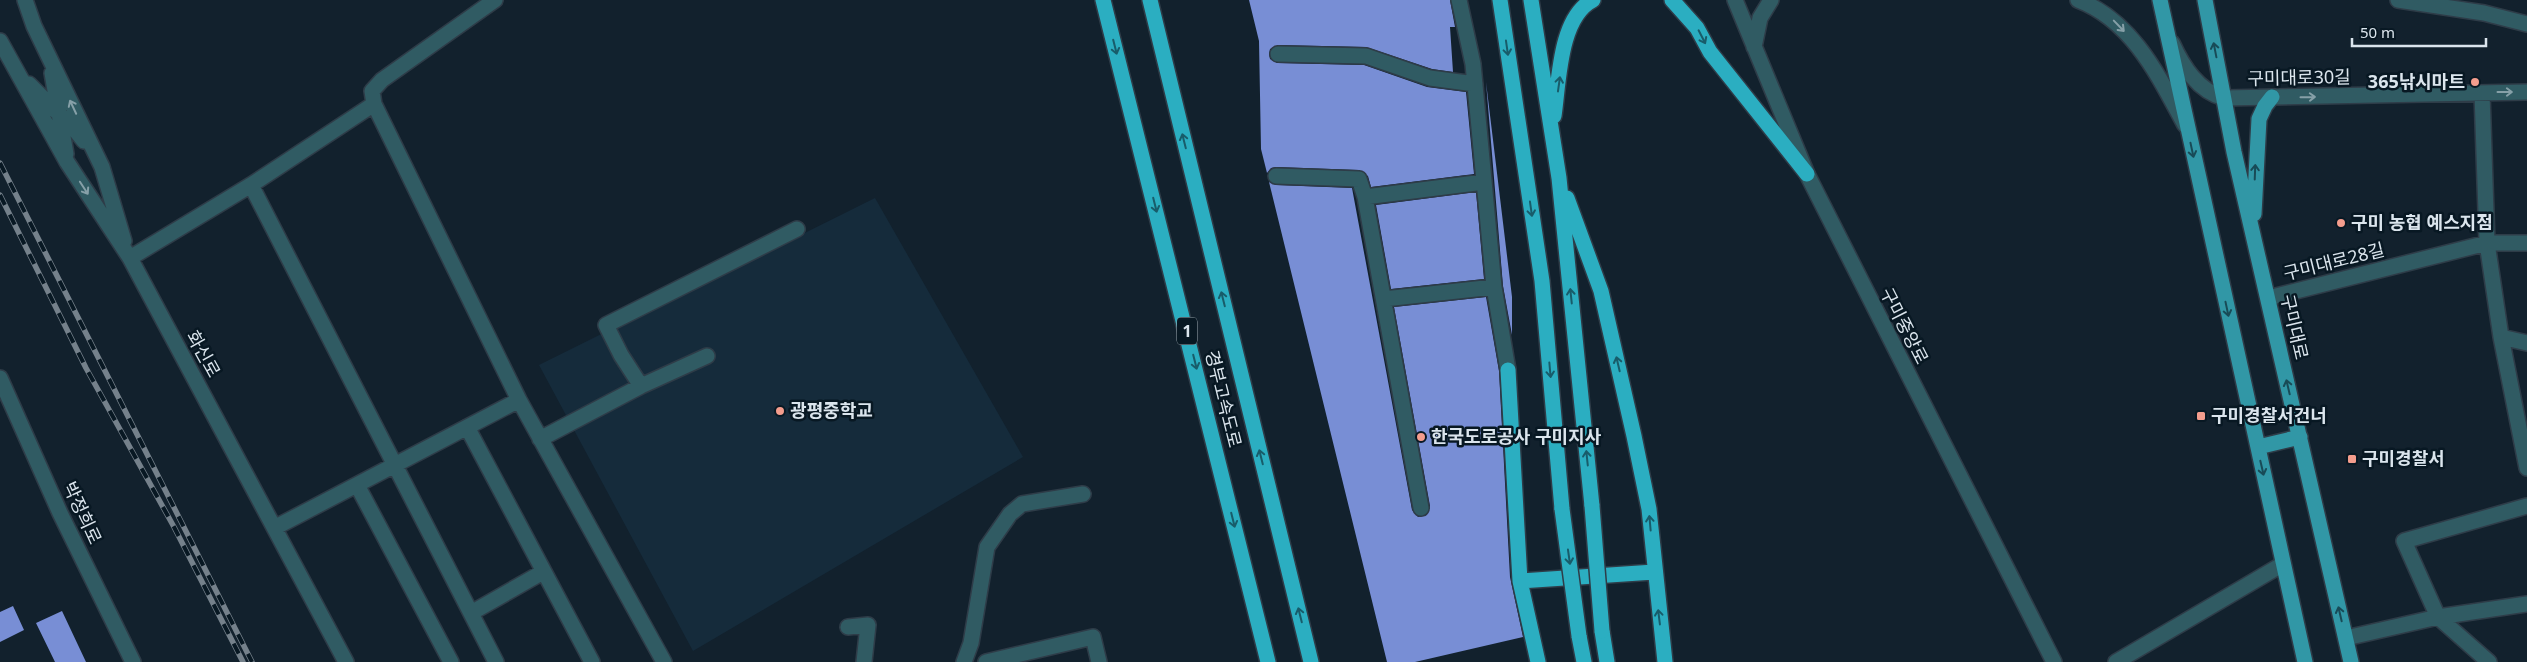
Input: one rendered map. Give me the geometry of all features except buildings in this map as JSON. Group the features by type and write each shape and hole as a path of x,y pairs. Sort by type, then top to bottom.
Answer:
{"highway":[{"name":"경부고속도로","path":"1103,0 1268,662"},
{"name":"경부고속도로","path":"1150,0 1311,662"},
{"path":"1500,0 1542,281 1562,509 1584,662"},
{"path":"1531,0 1559,178 1592,506 1602,631 1607,662"},
{"path":"1552,132 1565,38 1584,5 1593,0"},
{"path":"1672,0 1698,28 1710,52 1807,174"},
{"path":"1559,178 1601,291 1649,509 1654,572 1665,662"},
{"path":"1508,370 1520,581 1538,662"},
{"path":"1520,581 1654,572"}],"main road":[{"path":"2160,0 2305,662"},
{"name":"구미대로","path":"2205,0 2254,238 2351,662"},
{"path":"2254,238 2256,138 2259,119 2272,97"},
{"path":"2258,447 2300,437"}],"street":[{"path":"25,0 34,26 102,167 130,258 251,185 374,104"},
{"path":"495,0 382,80 372,91 374,104 519,400 664,662"},
{"path":"1459,0 1473,64 1494,287 1508,370"},
{"path":"1467,37 1468,0"},
{"name":"구미중앙로","path":"1735,0 1807,174 2054,662"},
{"path":"1754,47 1760,18 1771,0"},
{"path":"2078,0 2114,20 2136,43 2157,74 2187,128"},
{"path":"2398,0 2469,10 2527,24"},
{"name":"구미대로30길","path":"2166,30 2184,66 2199,84 2212,95 2224,98 2527,92"},
{"name":"화신로","path":"0,41 67,162 130,258 276,527 346,662"},
{"path":"1278,54 1366,56 1430,78 1475,84"},
{"path":"50,56 67,162"},
{"name":"화신로","path":"15,70 76,131 102,167"},
{"path":"2482,92 2488,243 2501,337 2527,468"},
{"path":"1276,176 1359,179 1365,197 1422,508"},
{"path":"1365,197 1484,182"},
{"path":"251,185 496,662"},
{"path":"641,386 621,355 606,325 797,229"},
{"name":"구미대로28길","path":"2268,298 2488,243 2527,242"},
{"path":"1384,299 1494,287"},
{"path":"2501,337 2527,343"},
{"path":"540,440 641,386 707,356"},
{"name":"박정희로","path":"0,378 60,513 133,662"},
{"path":"276,527 519,400"},
{"path":"467,427 592,662"},
{"path":"357,485 451,662"},
{"path":"964,662 971,643 987,547 1010,514 1022,504 1083,494"},
{"path":"2489,662 2438,617 2404,541 2527,506"},
{"path":"2116,662 2284,564"},
{"path":"471,613 543,572"},
{"path":"2346,638 2438,617 2527,604"},
{"path":"848,627 868,625 864,662"},
{"path":"986,662 1093,637 1099,662"}],"shaded area":[{"name":"광평중학교","path":"875,198 1023,457 693,651 539,365"}],"railway":[{"path":"0,163 252,662"},
{"path":"0,195 86,368 174,527 243,662"}],"place":[{"name":"365낚시마트","path":"2475,82"},
{"name":"구미 농협 예스지점","path":"2341,223"},
{"name":"광평중학교","path":"780,411"},
{"name":"구미경찰서건너","path":"2201,416"},
{"name":"한국도로공사 구미지사","path":"1421,437"},
{"name":"구미경찰서","path":"2352,459"}]}
